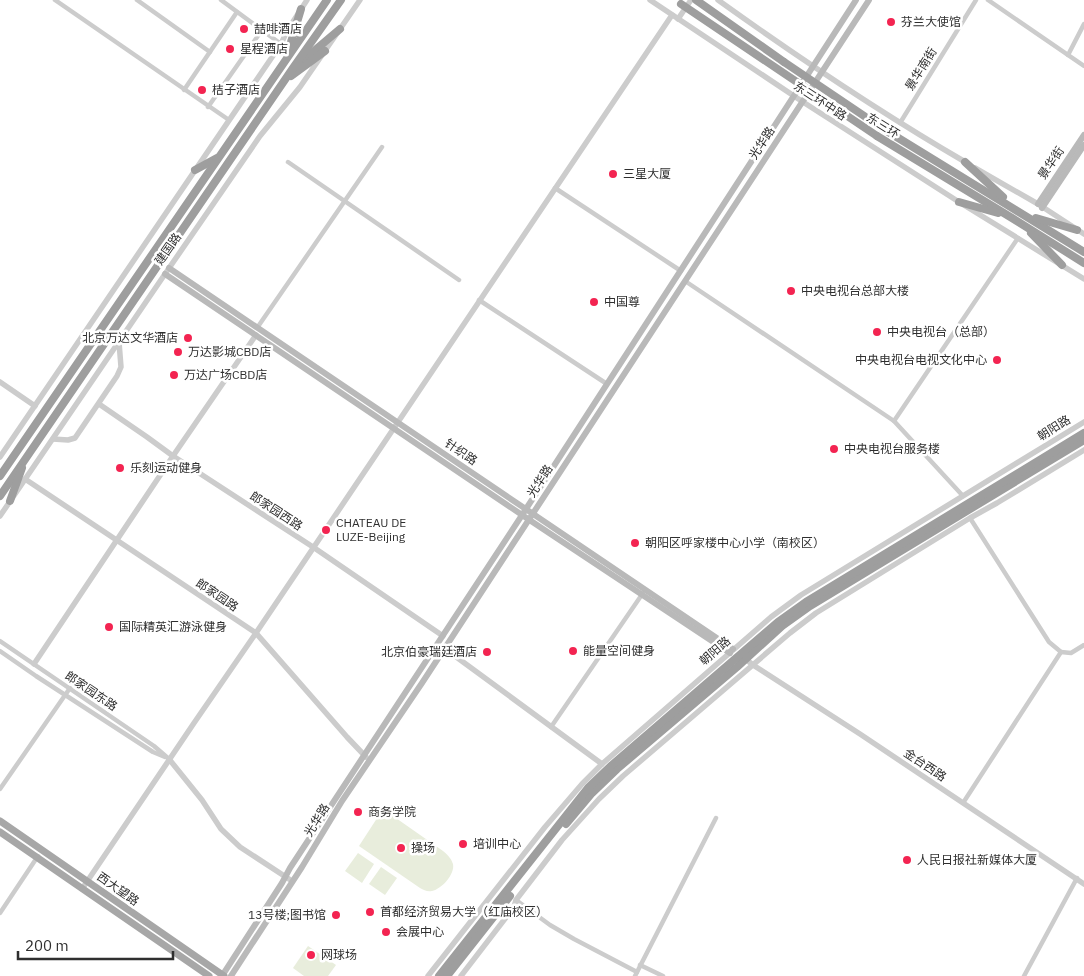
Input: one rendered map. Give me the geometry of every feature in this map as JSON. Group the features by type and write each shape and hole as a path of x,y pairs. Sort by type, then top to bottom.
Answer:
{"highway":[{"name":"建国路","path":"0,476 327,0"},
{"name":"建国路","path":"0,496 341,0"},
{"name":"东三环","path":"674,0 877,136 1084,263"},
{"name":"东三环","path":"696,0 882,128 1084,252"},
{"path":"285,61 301,9"},
{"path":"294,68 340,29"},
{"path":"285,80 325,51"},
{"path":"195,170 219,157"},
{"path":"965,162 1018,210"},
{"path":"959,202 1012,218"},
{"path":"1026,215 1081,232"},
{"path":"1021,223 1062,265"},
{"name":"朝阳路","path":"741,657 778,622 806,602 1084,433"},
{"name":"朝阳路","path":"439,976 612,765 741,657 810,606 1084,440"},
{"path":"0,466 15,454"},
{"path":"10,501 26,456"},
{"name":"朝阳路","path":"447,976 590,791"}],"main road":[{"name":"光华路","path":"223,976 290,868 444,648 607,384 856,0"},
{"name":"光华路","path":"231,976 342,801 443,636 685,281 869,0"},
{"name":"景华街","path":"1040,206 1084,135"},
{"name":"景华街","path":"1040,206 1084,145"},
{"name":"针织路","path":"167,271 257,328 395,425"},
{"name":"针织路","path":"167,271 256,335 395,425 732,651"},
{"name":"西大望路","path":"0,821 223,976"},
{"name":"西大望路","path":"0,832 209,976"}],"street":[{"path":"55,0 229,120"},
{"path":"137,0 210,52"},
{"path":"221,0 281,44"},
{"name":"建国路","path":"0,458 281,44 307,0"},
{"name":"建国路","path":"0,516 260,136 300,87 360,0"},
{"name":"东三环中路","path":"650,0 803,102 1084,279"},
{"path":"678,18 691,0"},
{"name":"东三环中路","path":"718,0 822,73 900,123 1081,232"},
{"name":"景华南街","path":"900,123 976,0"},
{"path":"990,0 1084,65"},
{"path":"184,90 237,12"},
{"path":"82,889 672,14"},
{"path":"1069,55 1084,24"},
{"path":"1069,55 1084,28"},
{"path":"208,106 262,30"},
{"path":"257,328 382,147"},
{"path":"288,162 459,280"},
{"path":"555,188 681,271"},
{"path":"894,421 1018,238"},
{"path":"685,281 894,421 963,496"},
{"path":"479,300 607,384"},
{"path":"34,664 256,335"},
{"path":"53,439 68,440 76,438 99,404 121,367 119,341"},
{"path":"0,382 36,406"},
{"name":"郎家园西路","path":"99,404 173,456 313,547 443,636"},
{"name":"朝阳路","path":"461,976 562,840 590,791 602,764 771,617 801,595 1084,422"},
{"name":"朝阳路","path":"428,976 545,827 590,791 623,776 753,664 816,613 1084,450"},
{"name":"郎家园路","path":"26,479 256,633 367,758"},
{"path":"970,518 1049,642 1061,652 1071,653 1084,645"},
{"path":"551,727 644,592"},
{"name":"郎家园东路","path":"0,641 154,746 169,759 202,800 221,829 240,847 292,881"},
{"path":"444,648 602,764"},
{"name":"郎家园东路","path":"0,651 153,752 169,759"},
{"name":"针织路","path":"732,651 741,657"},
{"path":"963,803 1061,652"},
{"name":"金台西路","path":"741,657 1084,884"},
{"path":"0,789 70,688"},
{"path":"516,900 558,930 636,974 716,818"},
{"path":"0,913 42,850"},
{"path":"1024,976 1077,878"},
{"path":"640,965 663,976"}],"green space":[{"name":"操场","path":"383,809 443,851 450,858 453,864 452,872 447,881 436,890 426,891 420,888 359,846"},
{"path":"358,853 374,864 362,883 345,871"},
{"path":"381,867 397,878 385,895 369,884"},
{"name":"网球场","path":"308,946 336,965 328,976 304,976 293,968"}],"place":[{"name":"芬兰大使馆","path":"891,22"},
{"name":"喆啡酒店","path":"244,29"},
{"name":"星程酒店","path":"230,49"},
{"name":"桔子酒店","path":"202,90"},
{"name":"三星大厦","path":"613,174"},
{"name":"中央电视台总部大楼","path":"791,291"},
{"name":"中国尊","path":"594,302"},
{"name":"中央电视台（总部）","path":"877,332"},
{"name":"北京万达文华酒店","path":"188,338"},
{"name":"万达影城CBD店","path":"178,352"},
{"name":"中央电视台电视文化中心","path":"997,360"},
{"name":"万达广场CBD店","path":"174,375"},
{"name":"中央电视台服务楼","path":"834,449"},
{"name":"乐刻运动健身","path":"120,468"},
{"name":"CHATEAU DE LUZE-Beijing","path":"326,530"},
{"name":"朝阳区呼家楼中心小学（南校区）","path":"635,543"},
{"name":"国际精英汇游泳健身","path":"109,627"},
{"name":"能量空间健身","path":"573,651"},
{"name":"北京伯豪瑞廷酒店","path":"487,652"},
{"name":"商务学院","path":"358,812"},
{"name":"培训中心","path":"463,844"},
{"name":"操场","path":"401,848"},
{"name":"人民日报社新媒体大厦","path":"907,860"},
{"name":"首都经济贸易大学（红庙校区）","path":"370,912"},
{"name":"13号楼;图书馆","path":"336,915"},
{"name":"会展中心","path":"386,932"},
{"name":"网球场","path":"311,955"}]}
